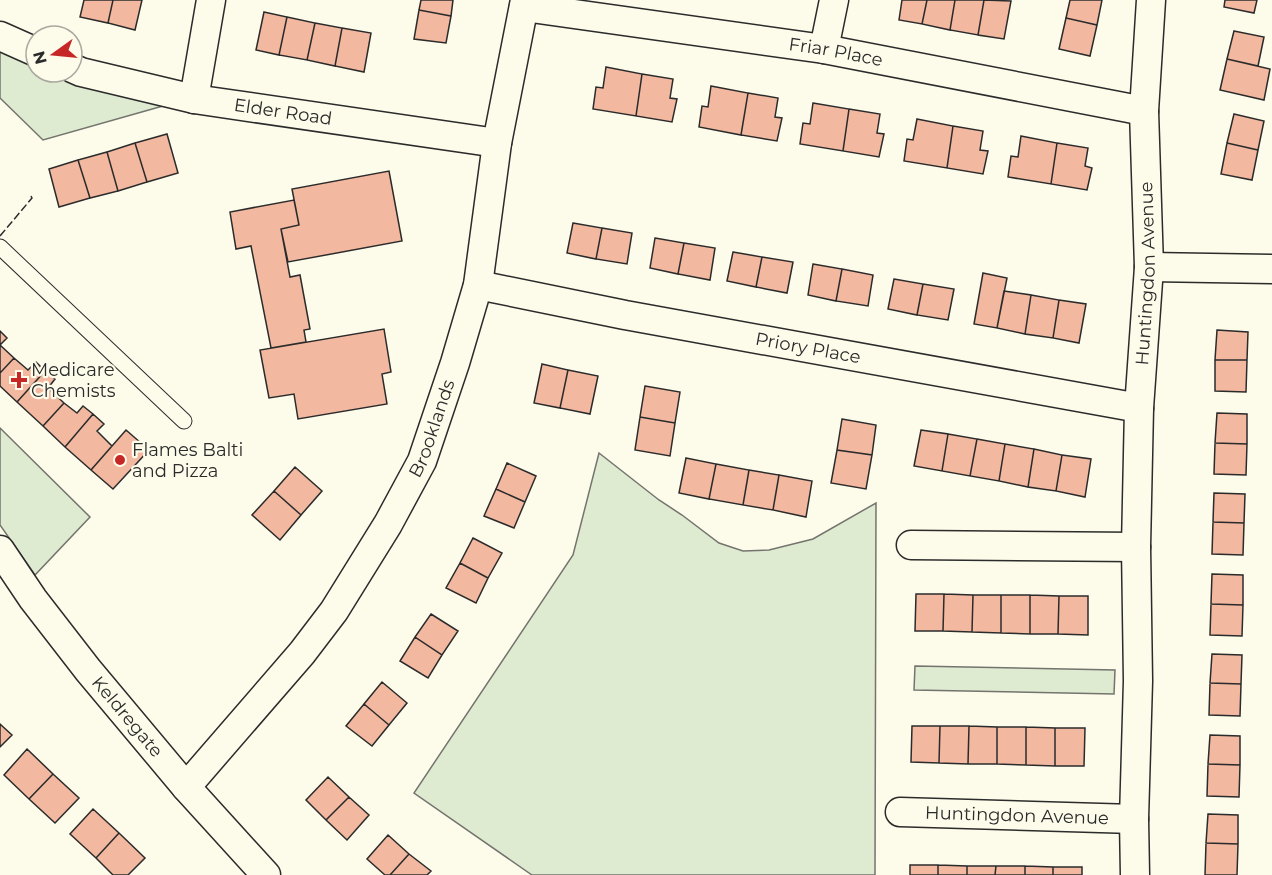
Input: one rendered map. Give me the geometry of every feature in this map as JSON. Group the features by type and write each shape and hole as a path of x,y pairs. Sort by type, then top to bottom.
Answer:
{"street":[{"path":"194,99 211,0"},
{"path":"824,49 834,0"},
{"name":"Huntingdon Avenue","path":"1135,875 1134,819 1138,699 1136,547 1139,408 1149,267 1144,111 1151,0"},
{"name":"Friar Place","path":"524,3 824,49 1144,111"},
{"name":"Brooklands","path":"186,787 302,653 334,611 388,524 423,461 478,285 497,143 524,3"},
{"path":"0,36 24,47"},
{"name":"Elder Road","path":"84,73 194,99 497,143"},
{"path":"1149,267 1272,269"},
{"name":"Priory Place","path":"478,285 625,315 1139,408"},
{"path":"910,545 1136,547"},
{"name":"Keldregate","path":"0,550 33,599 88,670 186,787 266,875"},
{"name":"Huntingdon Avenue","path":"900,812 1134,819"}],"lane":[{"path":"0,247 184,421"}],"green space":[{"path":"0,36 24,47 24,84 84,84 84,75 184,100 43,140 0,98"},
{"path":"0,428 90,517 35,575 0,525"},
{"path":"599,453 719,543 743,551 769,550 813,539 876,503 875,875 532,875 414,793 573,555"},
{"path":"915,666 1115,670 1114,694 914,690"}],"building":[{"path":"84,0 113,0 108,23 80,17"},
{"path":"113,0 142,0 135,30 108,23"},
{"path":"421,0 453,0 451,16 419,10"},
{"path":"902,0 927,0 922,24 899,20"},
{"path":"927,0 955,0 950,30 922,24"},
{"path":"955,0 984,0 978,35 950,30"},
{"path":"984,0 1011,1 1004,39 978,35"},
{"path":"1070,0 1102,0 1097,25 1066,18"},
{"path":"1225,0 1257,0 1254,13 1224,7"},
{"path":"419,10 451,16 446,43 414,39"},
{"path":"264,12 287,17 279,55 256,50"},
{"path":"287,17 315,23 307,60 279,55"},
{"path":"1066,18 1097,25 1090,56 1059,49"},
{"path":"315,23 342,28 335,66 307,60"},
{"path":"342,28 371,33 364,72 335,66"},
{"path":"1234,31 1264,37 1258,66 1227,59"},
{"path":"1227,59 1270,69 1264,100 1220,90"},
{"path":"606,67 642,74 636,116 593,109 596,87 603,88"},
{"path":"642,74 673,79 670,98 677,99 672,122 636,116"},
{"path":"711,86 748,93 741,135 699,127 702,106 708,107"},
{"path":"748,93 778,98 775,117 782,118 777,141 741,135"},
{"path":"813,103 849,109 843,151 800,144 803,123 810,124"},
{"path":"849,109 880,114 877,133 884,134 879,157 843,151"},
{"path":"1234,114 1264,121 1258,150 1227,143"},
{"path":"917,119 953,126 947,168 904,161 907,139 913,140"},
{"path":"953,126 983,131 980,150 988,151 983,174 947,168"},
{"path":"167,134 178,173 147,182 135,143"},
{"path":"1021,136 1057,143 1051,184 1008,177 1011,156 1018,157"},
{"path":"135,143 147,182 118,191 107,152"},
{"path":"1057,143 1088,148 1085,166 1092,168 1087,190 1051,184"},
{"path":"1227,143 1258,150 1252,180 1221,174"},
{"path":"107,152 118,191 90,198 78,160"},
{"path":"78,160 90,198 59,207 49,169"},
{"path":"389,171 402,241 288,262 281,229 299,225 292,189"},
{"path":"294,200 299,225 281,229 290,277 300,275 310,329 304,330 306,342 271,348 251,246 236,249 230,212"},
{"path":"573,223 602,228 596,259 567,253"},
{"path":"602,228 632,233 627,264 596,259"},
{"path":"655,238 684,243 678,274 650,268"},
{"path":"684,243 715,248 710,280 678,274"},
{"path":"733,252 762,257 756,287 727,281"},
{"path":"762,257 793,262 787,293 756,287"},
{"path":"813,264 842,269 836,301 808,295"},
{"path":"842,269 873,275 868,306 836,301"},
{"path":"983,273 1007,278 997,328 974,324"},
{"path":"894,279 923,284 917,315 888,309"},
{"path":"923,284 954,289 948,320 917,315"},
{"path":"1004,291 1031,295 1025,334 997,328"},
{"path":"1031,295 1059,300 1053,338 1025,334"},
{"path":"1059,300 1086,304 1079,343 1053,338"},
{"path":"384,329 391,372 382,374 387,404 298,419 294,394 269,398 260,350"},
{"path":"1217,330 1248,332 1247,360 1215,360"},
{"path":"0,331 7,338 0,345"},
{"path":"0,345 14,358 0,373"},
{"name":"Medicare Chemists","path":"14,358 28,370 36,362 45,371 17,402 0,386 0,373"},
{"path":"1215,360 1247,360 1246,392 1215,391"},
{"path":"542,364 568,370 560,408 534,403"},
{"path":"568,370 598,376 590,414 560,408"},
{"path":"45,371 55,379 48,388 64,403 43,426 17,402"},
{"path":"645,386 680,392 675,423 640,417"},
{"path":"64,403 77,413 83,406 93,414 65,447 43,426"},
{"path":"1217,413 1247,414 1247,444 1215,443"},
{"path":"93,414 104,424 97,431 112,446 91,470 65,447"},
{"path":"640,417 675,423 670,456 635,450"},
{"path":"842,419 876,425 872,455 837,450"},
{"name":"Flames Balti and Pizza","path":"126,430 149,450 113,489 91,470"},
{"path":"921,430 948,434 942,471 914,466"},
{"path":"948,434 977,439 970,476 942,471"},
{"path":"977,439 1005,444 999,481 970,476"},
{"path":"1215,443 1247,444 1246,475 1214,474"},
{"path":"1005,444 1034,449 1028,487 999,481"},
{"path":"1034,449 1062,455 1056,491 1028,487"},
{"path":"837,450 872,455 866,489 831,483"},
{"path":"1062,455 1091,459 1085,497 1056,491"},
{"path":"686,458 716,464 709,499 679,493"},
{"path":"507,463 536,476 525,502 496,489"},
{"path":"716,464 749,470 743,505 709,499"},
{"path":"295,467 322,491 301,515 274,491"},
{"path":"749,470 779,475 773,510 743,505"},
{"path":"779,475 812,481 806,517 773,510"},
{"path":"496,489 525,502 514,528 484,516"},
{"path":"274,491 301,515 280,540 252,515"},
{"path":"1214,493 1245,494 1244,523 1213,522"},
{"path":"1213,522 1244,523 1243,555 1212,554"},
{"path":"473,538 502,553 488,578 460,563"},
{"path":"460,563 488,578 476,603 446,588"},
{"path":"1212,574 1243,575 1243,605 1211,604"},
{"path":"916,594 944,594 943,631 915,631"},
{"path":"944,594 973,595 972,632 943,631"},
{"path":"973,595 1001,595 1001,633 972,632"},
{"path":"1001,595 1030,595 1030,634 1001,633"},
{"path":"1030,595 1059,596 1058,634 1030,634"},
{"path":"1059,596 1088,596 1088,635 1058,634"},
{"path":"1211,604 1243,605 1242,636 1210,635"},
{"path":"431,614 458,631 442,655 415,637"},
{"path":"415,637 442,655 428,678 400,661"},
{"path":"1212,654 1242,655 1241,684 1210,683"},
{"path":"382,682 407,703 389,725 364,704"},
{"path":"1210,683 1241,684 1240,716 1209,715"},
{"path":"364,704 389,725 372,746 346,726"},
{"path":"0,724 12,735 0,747"},
{"path":"912,726 940,726 939,763 911,762"},
{"path":"940,726 969,726 968,764 939,763"},
{"path":"969,726 997,727 997,764 968,764"},
{"path":"997,727 1026,727 1026,765 997,764"},
{"path":"1026,727 1055,728 1055,766 1026,765"},
{"path":"1055,728 1085,728 1084,766 1055,766"},
{"path":"1210,735 1240,736 1240,765 1208,764"},
{"path":"27,749 53,774 29,799 4,775"},
{"path":"1208,764 1240,765 1239,797 1207,796"},
{"path":"53,774 79,798 55,823 29,799"},
{"path":"328,777 349,797 326,820 306,800"},
{"path":"349,797 369,815 347,840 326,820"},
{"path":"93,809 119,833 96,858 70,834"},
{"path":"1208,814 1238,815 1238,844 1206,843"},
{"path":"119,833 145,858 128,875 113,875 96,858"},
{"path":"388,835 409,854 390,875 385,875 367,859"},
{"path":"1206,843 1238,844 1237,875 1205,875"},
{"path":"409,854 431,871 427,875 390,875"},
{"path":"910,865 938,865 938,875 910,875"},
{"path":"938,865 967,866 967,875 938,875"},
{"path":"967,866 996,866 995,875 967,875"},
{"path":"996,866 1025,866 1025,875 995,875"},
{"path":"1025,866 1053,867 1053,875 1025,875"},
{"path":"1053,867 1082,867 1082,875 1053,875"}],"fence":[{"path":"0,236 32,198 31,196"}],"place":[{"name":"Medicare Chemists","path":"19,380"},
{"name":"Flames Balti and Pizza","path":"120,460"}]}
